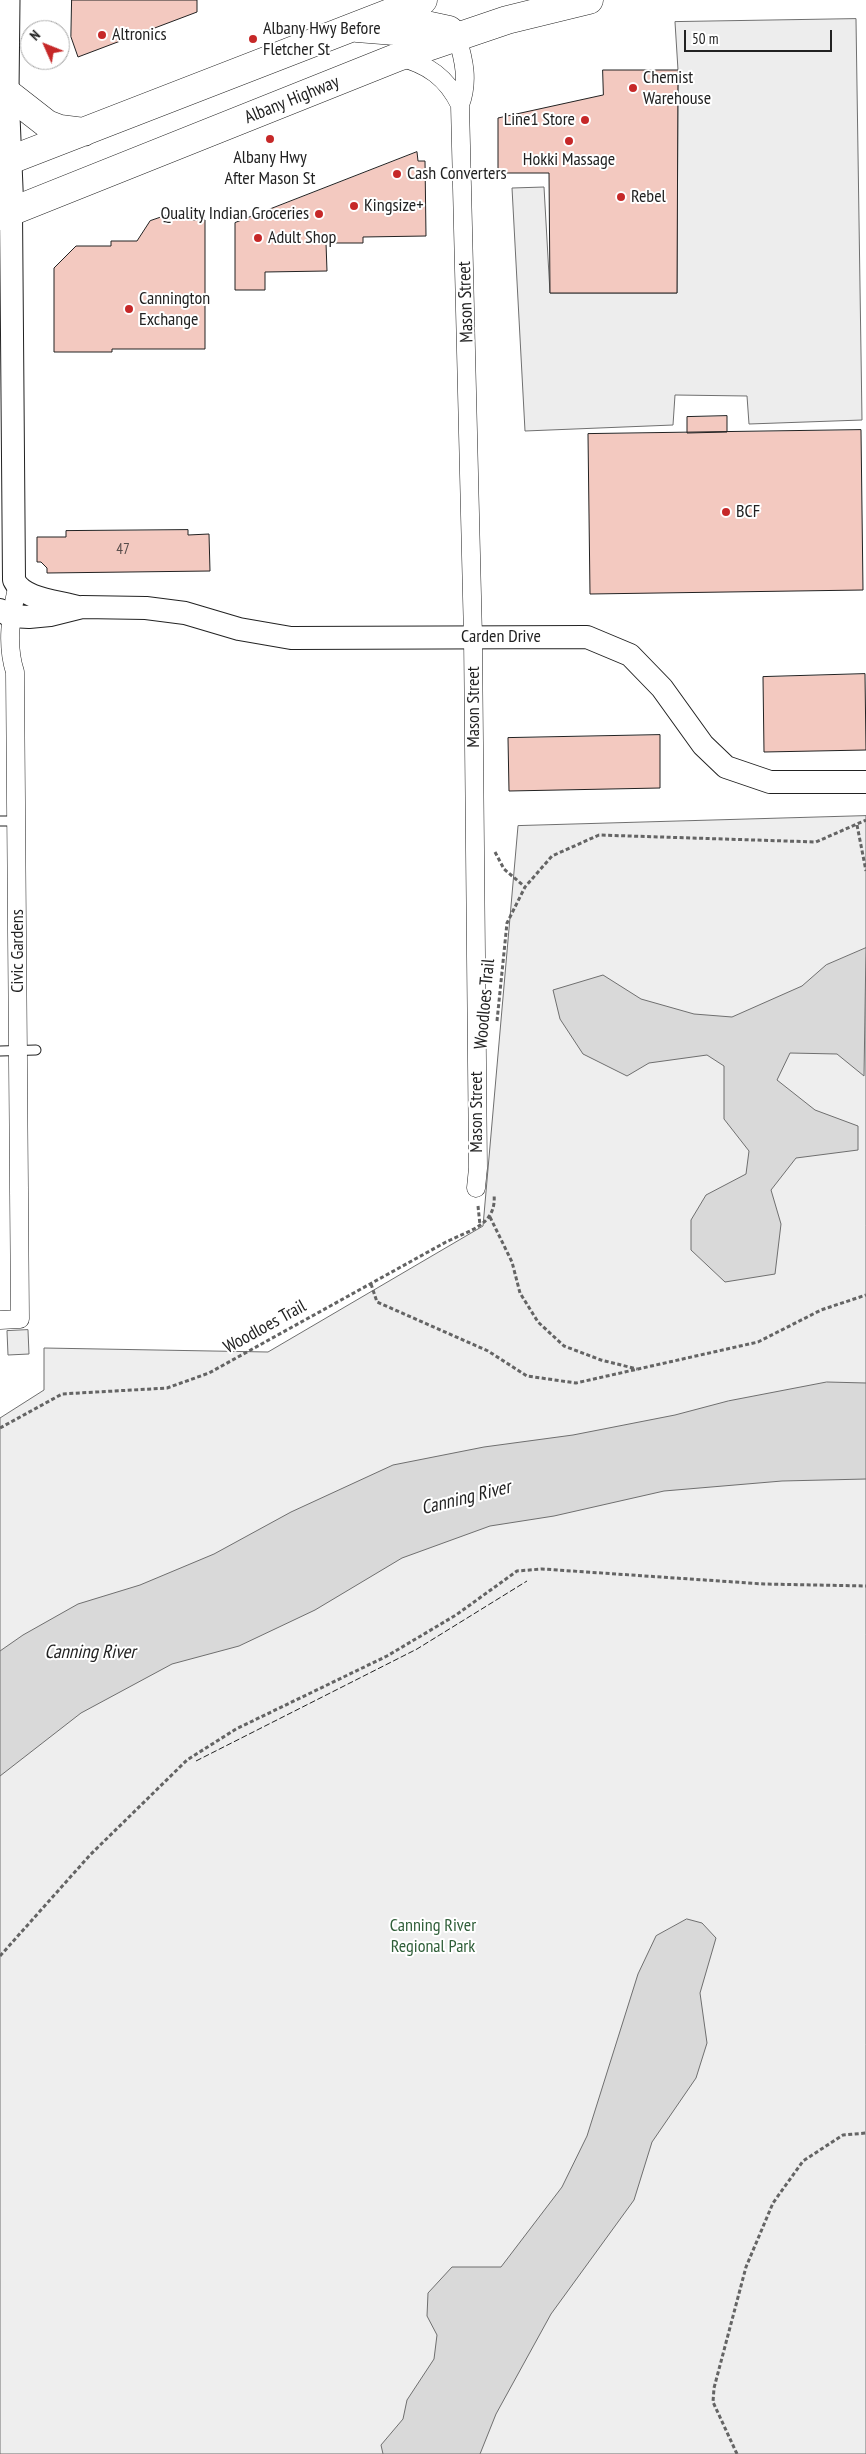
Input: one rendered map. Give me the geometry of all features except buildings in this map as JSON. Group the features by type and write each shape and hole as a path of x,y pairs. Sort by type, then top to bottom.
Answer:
{"highway":[{"path":"4,163 351,27 396,6 423,0"},
{"name":"Albany Highway","path":"5,214 398,57 507,20 589,0"},
{"path":"351,27 395,31 412,26 429,25 449,30 457,36"},
{"path":"6,92 47,124 60,130 84,132"}],"main road":[{"path":"5,214 7,0"}],"street":[{"name":"Mason Street","path":"457,36 464,60 465,83 465,90 460,105 474,637 478,1158 484,1189"},
{"name":"Mason Street","path":"398,57 415,61 442,77 452,88 460,105"},
{"path":"5,214 7,418 13,571 18,588"},
{"name":"Carden Drive","path":"18,588 28,594 82,608"},
{"name":"Civic Gardens","path":"0,1320 20,1320 27,1050 8,821 14,672 10,659 3,609 18,588"},
{"name":"Carden Drive","path":"3,609 50,615 82,608 146,608 185,613 239,629 291,638 587,638 630,655 662,688 703,745 726,767 770,782 866,782"}],"lane":[{"path":"0,1051 27,1050"}],"path":[{"name":"Woodloes Trail","path":"496,1029 507,922 525,887 552,856 599,835 816,842 866,820"},
{"path":"857,824 866,870"},
{"path":"475,838 488,840 504,869 525,887"},
{"path":"484,1189 495,1207 490,1217 512,1262 520,1293 538,1322 564,1346 601,1360 640,1369"},
{"name":"Woodloes Trail","path":"0,1428 62,1394 167,1388 209,1373 480,1225 490,1217"},
{"path":"371,1284 378,1302 488,1351 527,1376 576,1383 758,1342 821,1310 866,1295"},
{"path":"0,1956 90,1855 187,1760 236,1729 388,1656 456,1615 517,1572 542,1569 736,1582 866,1586"},
{"path":"737,2454 713,2402 714,2388 746,2267 772,2204 803,2161 844,2135 866,2133"}],"green space":[{"name":"Canning River Regional Park","path":"866,816 866,2454 0,2454 0,1418 44,1390 44,1348 268,1352 483,1226 518,826"}],"shaded area":[{"path":"856,19 862,420 749,424 747,396 675,395 673,425 525,431 512,188 544,187 550,293 677,293 678,70 675,22"},
{"path":"28,1330 29,1354 8,1355 7,1331"}],"water":[{"path":"866,948 864,1076 837,1054 790,1053 777,1080 815,1110 858,1126 858,1150 796,1158 771,1190 781,1224 775,1274 725,1282 691,1250 691,1220 706,1195 746,1174 749,1151 724,1119 724,1066 707,1055 649,1063 627,1076 583,1054 560,1019 553,990 603,975 641,999 694,1014 732,1017 802,986 826,965"},
{"name":"Canning River","path":"827,1382 866,1383 866,1479 782,1481 664,1491 554,1516 490,1526 402,1558 315,1610 239,1646 172,1664 81,1713 0,1776 0,1651 23,1635 78,1604 140,1585 214,1554 291,1512 393,1465 484,1447 573,1435 675,1415 728,1401"},
{"path":"687,1919 702,1923 716,1938 700,1993 707,2043 696,2078 652,2142 634,2200 551,2314 496,2414 480,2454 383,2454 381,2445 403,2419 407,2400 434,2359 437,2335 427,2316 428,2293 452,2267 501,2267 562,2187 587,2136 638,1974 656,1936"}],"fence":[{"path":"196,1761 417,1649 527,1581"}],"place":[{"name":"Altronics","path":"102,35"},
{"name":"Albany Hwy Before Fletcher St","path":"253,39"},
{"name":"Chemist Warehouse","path":"633,88"},
{"name":"Line1 Store","path":"585,120"},
{"name":"Albany Hwy After Mason St","path":"270,139"},
{"name":"Hokki Massage","path":"569,141"},
{"name":"Cash Converters","path":"397,174"},
{"name":"Rebel","path":"621,197"},
{"name":"Kingsize+","path":"354,206"},
{"name":"Quality Indian Groceries","path":"319,214"},
{"name":"Adult Shop","path":"258,238"},
{"name":"Cannington Exchange","path":"129,309"},
{"name":"BCF","path":"726,512"}]}
